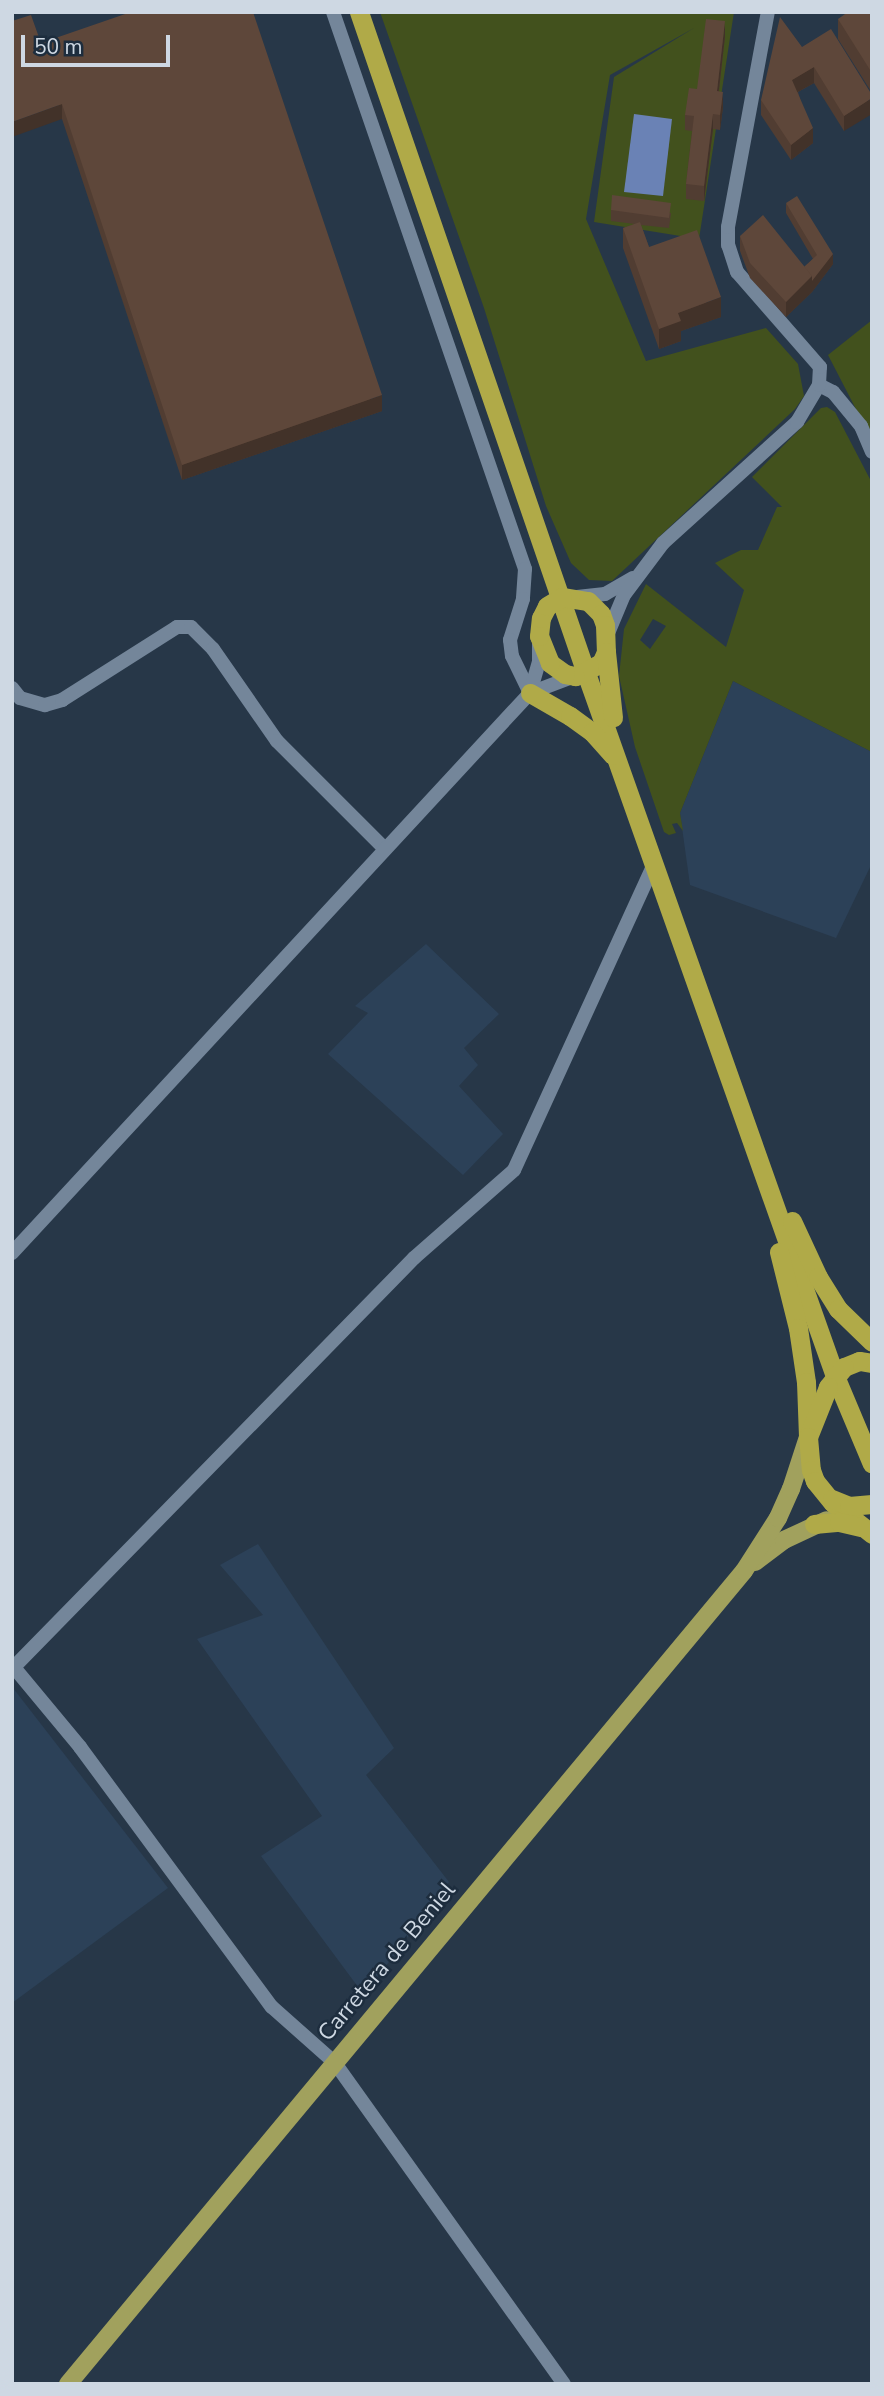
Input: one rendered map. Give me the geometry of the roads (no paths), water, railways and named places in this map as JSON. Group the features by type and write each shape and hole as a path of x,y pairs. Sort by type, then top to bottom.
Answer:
{"highway":[{"path":"359,12 551,562 570,597 580,674 622,767 835,1377 872,1464"},
{"path":"551,562 571,584 605,594"},
{"path":"551,562 540,627 550,663 565,674 580,674 601,663 606,645"},
{"path":"540,627 547,606 570,597 594,605 605,625 608,694 622,767"},
{"path":"530,693 592,732 622,767"},
{"path":"746,1126 818,1277 838,1309 871,1352 851,1362 835,1377 808,1437"},
{"path":"746,1126 798,1328 806,1382 811,1470 823,1492 869,1532"},
{"path":"823,1492 835,1501 868,1505"},
{"path":"814,1524 839,1522 869,1532"}],"main road":[{"path":"744,1571 778,1518 791,1489 808,1437"},
{"path":"744,1571 784,1541 814,1524 868,1505"},
{"name":"Carretera de Beniel","path":"68,2384 744,1571"}],"street":[{"path":"333,12 525,569 523,599 510,640 512,656 530,693"},
{"path":"606,645 624,595 663,543 797,422 819,385 820,367 737,272 728,245 730,214 768,12"},
{"path":"819,385 833,392 861,426 872,452"},
{"path":"570,597 605,594 637,576"},
{"path":"12,688 20,698 45,705 62,700 177,628 191,627 213,649 277,741 384,848"},
{"path":"530,693 539,662 540,627"},
{"path":"12,1254 384,848 530,693 580,674"},
{"path":"564,2384 335,2063 272,2007 80,1747 13,1667 414,1258 514,1170 655,862"}],"water":[{"path":"634,114 672,119 663,196 624,192"}]}
